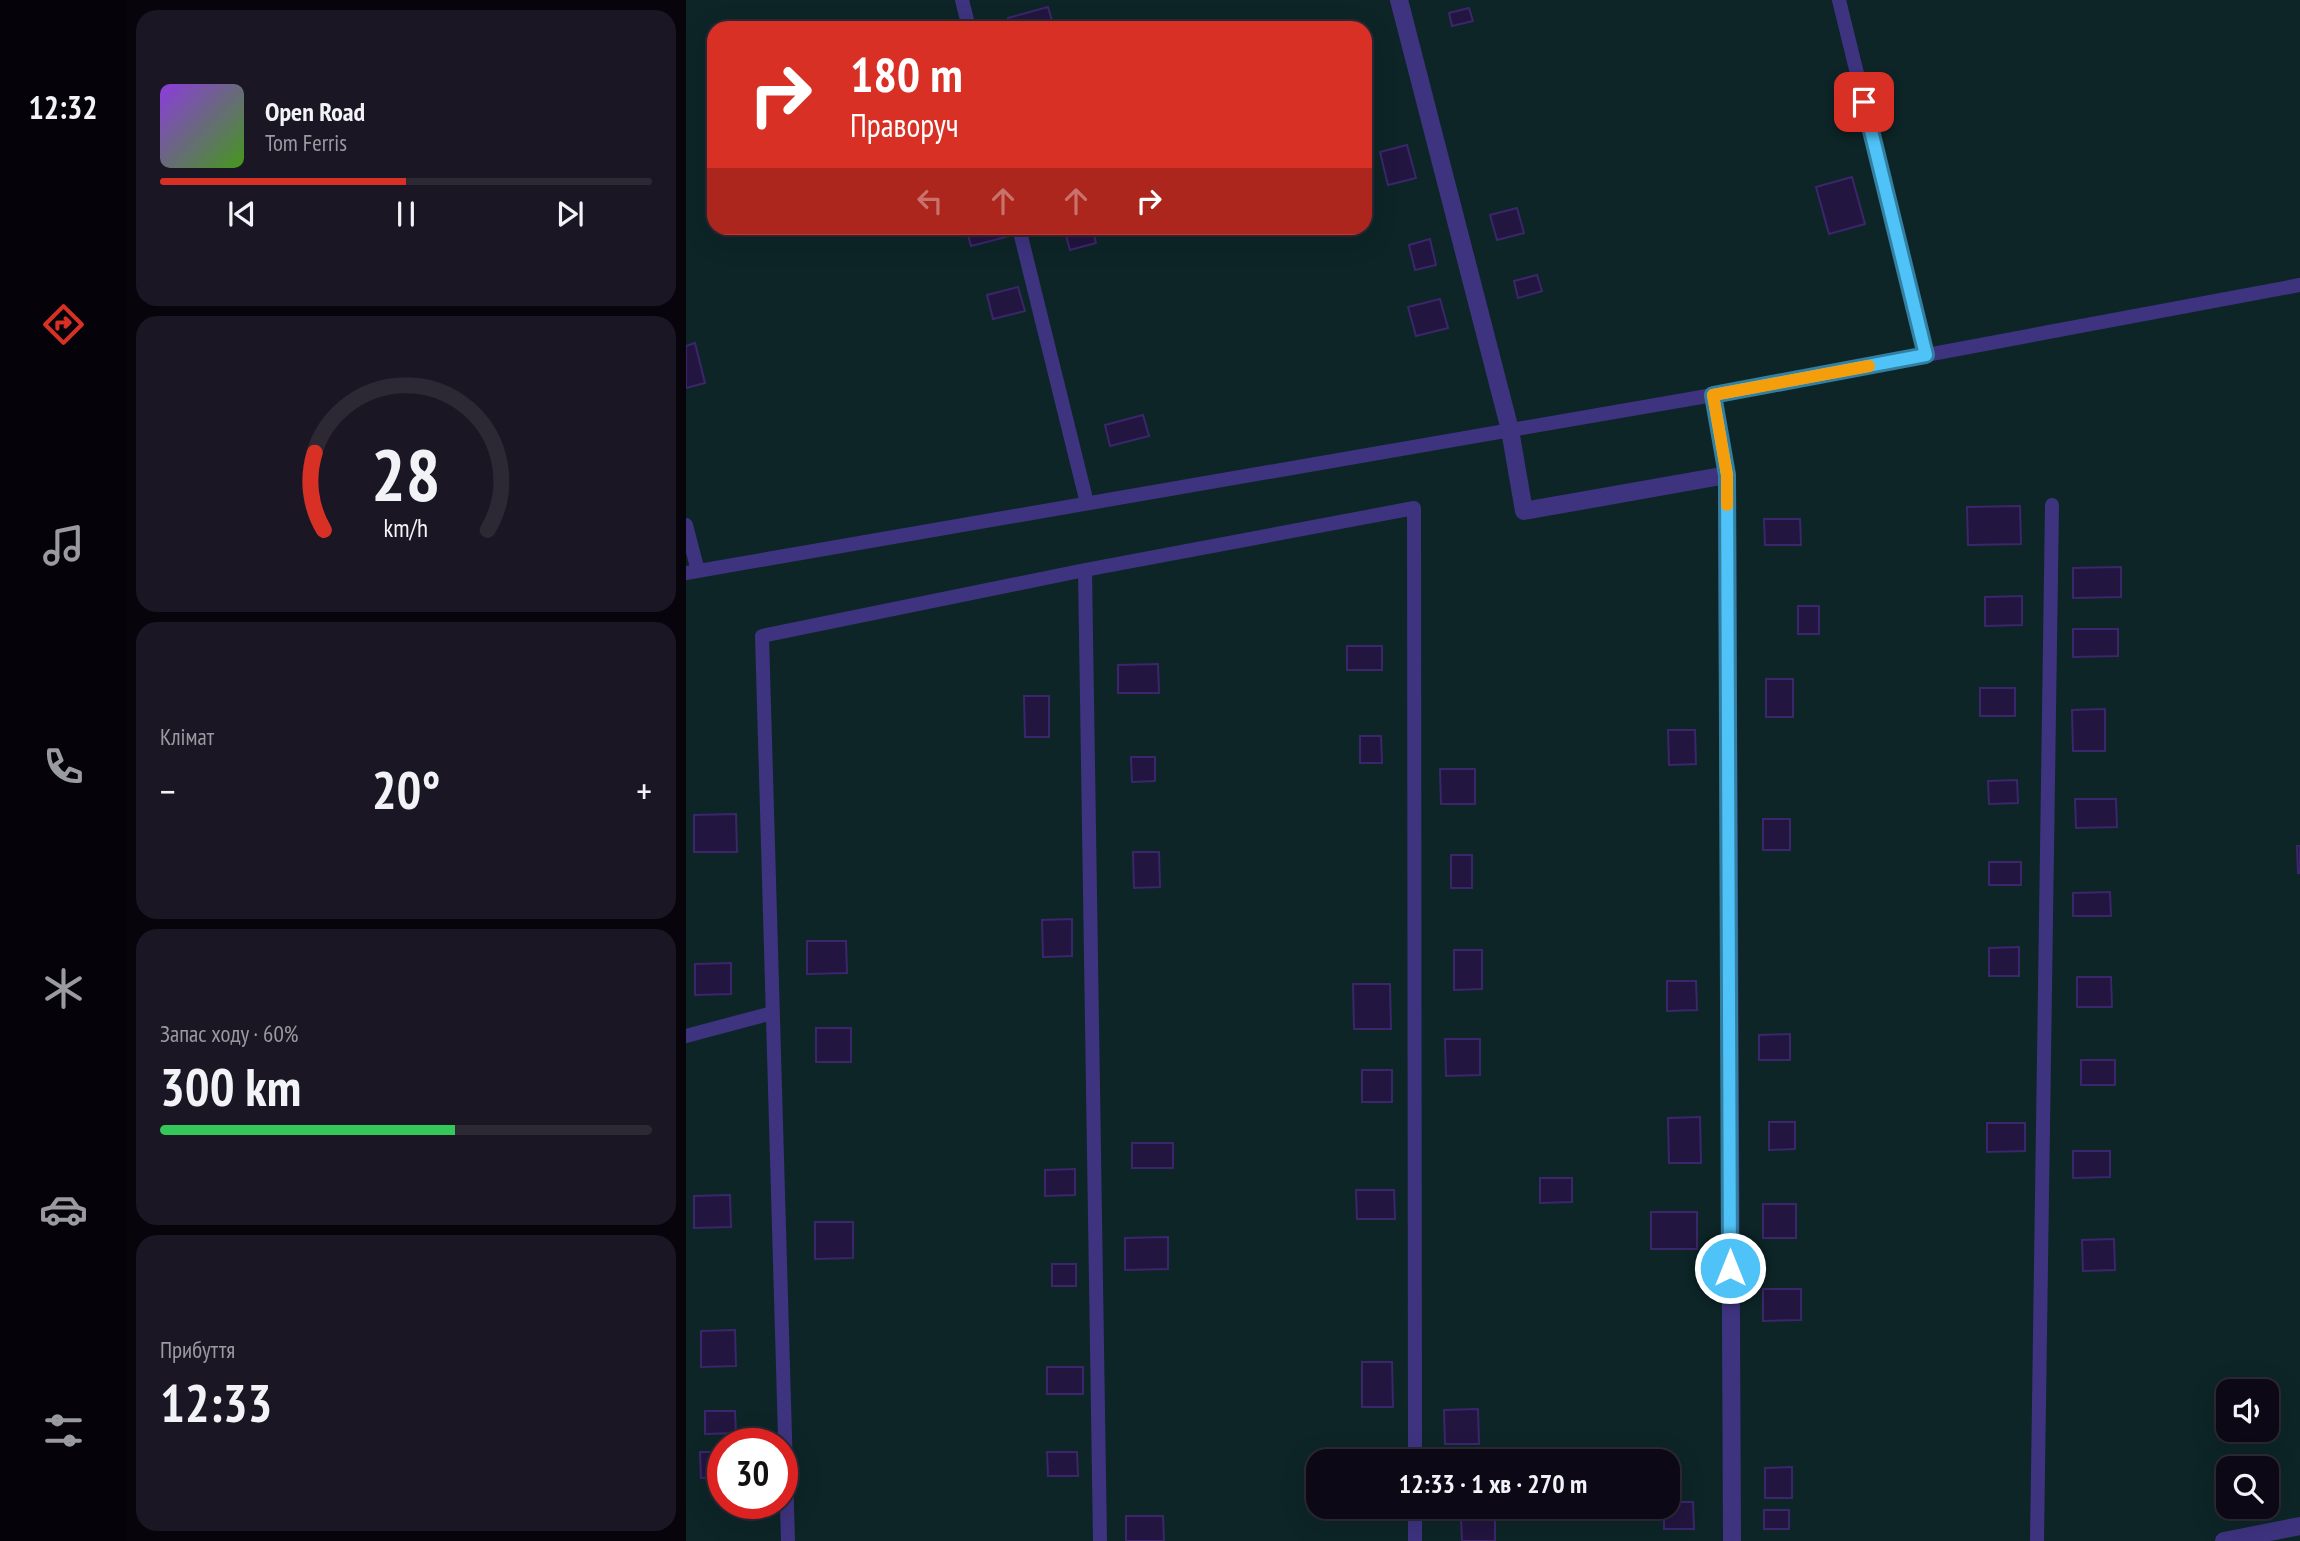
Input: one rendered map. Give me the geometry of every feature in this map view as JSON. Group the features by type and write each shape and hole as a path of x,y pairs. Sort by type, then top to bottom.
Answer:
{"street":[{"path":"1399,0 1510,430 1524,511 1727,475 1732,1541"},
{"path":"2224,1541 2300,1526"}],"lane":[{"path":"962,0 967,21"},
{"path":"1839,0 1926,355"},
{"path":"1021,235 1087,503"},
{"path":"686,525 692,572 1713,395 2300,285"},
{"path":"1713,395 1727,475"},
{"path":"2037,1541 2052,505"},
{"path":"788,1541 762,636 1086,570 1414,508 1415,1449"},
{"path":"1086,570 1100,1541"},
{"path":"686,1036 772,1013"},
{"path":"1415,1519 1415,1541"}],"green space":[{"path":"686,0 2300,0 2300,1541 686,1541"}],"building":[{"path":"1048,7 1052,21 1009,21 1008,18"},
{"path":"1469,8 1473,21 1452,26 1449,13"},
{"path":"1407,145 1416,178 1388,185 1380,152"},
{"path":"1852,177 1865,224 1829,234 1816,187"},
{"path":"1517,208 1524,233 1497,240 1490,215"},
{"path":"968,235 1006,237 971,246"},
{"path":"1066,235 1094,235 1096,243 1070,250"},
{"path":"1430,239 1436,265 1415,270 1409,245"},
{"path":"1537,275 1542,291 1518,298 1514,281"},
{"path":"1018,287 1025,311 993,319 987,295"},
{"path":"1440,299 1448,328 1416,336 1408,307"},
{"path":"695,343 705,383 686,388 686,346"},
{"path":"1143,415 1149,436 1110,446 1105,425"},
{"path":"2020,506 2021,544 1968,545 1967,507"},
{"path":"1764,519 1800,519 1801,545 1765,545"},
{"path":"2121,567 2121,597 2073,598 2073,568"},
{"path":"2022,596 2022,625 1985,626 1985,597"},
{"path":"1798,606 1819,606 1819,634 1798,634"},
{"path":"2073,629 2118,629 2118,656 2073,657"},
{"path":"1347,646 1382,646 1382,670 1347,670"},
{"path":"1158,664 1159,693 1118,693 1118,665"},
{"path":"1766,679 1793,679 1793,717 1766,717"},
{"path":"1980,688 2015,688 2015,716 1980,716"},
{"path":"1024,696 1049,696 1049,737 1025,737"},
{"path":"2105,709 2105,751 2073,751 2072,710"},
{"path":"1668,730 1695,730 1696,764 1669,765"},
{"path":"1360,736 1381,736 1382,763 1360,763"},
{"path":"1131,757 1155,757 1155,781 1132,782"},
{"path":"1440,769 1475,769 1475,804 1441,804"},
{"path":"2017,780 2018,803 1989,804 1988,781"},
{"path":"2075,799 2116,799 2117,827 2076,828"},
{"path":"736,814 737,852 694,852 694,815"},
{"path":"1763,819 1790,819 1790,850 1763,850"},
{"path":"2297,846 2300,846 2300,873 2298,873"},
{"path":"1133,852 1159,852 1160,887 1134,888"},
{"path":"1451,855 1472,855 1472,888 1451,888"},
{"path":"1989,862 2021,862 2021,885 1989,885"},
{"path":"2110,892 2111,916 2073,916 2073,893"},
{"path":"1072,919 1072,956 1043,957 1042,920"},
{"path":"807,941 846,941 847,973 807,974"},
{"path":"2019,947 2019,976 1989,976 1989,948"},
{"path":"1454,950 1482,950 1482,989 1454,990"},
{"path":"731,963 731,994 695,995 695,964"},
{"path":"2077,977 2111,977 2112,1007 2077,1007"},
{"path":"1667,981 1696,981 1697,1010 1667,1011"},
{"path":"1353,984 1390,984 1391,1029 1354,1029"},
{"path":"816,1028 851,1028 851,1062 816,1062"},
{"path":"1790,1034 1790,1060 1759,1060 1759,1035"},
{"path":"1445,1039 1480,1039 1480,1075 1446,1076"},
{"path":"2081,1060 2115,1060 2115,1085 2081,1085"},
{"path":"1362,1070 1392,1070 1392,1102 1362,1102"},
{"path":"1700,1117 1701,1163 1669,1163 1668,1118"},
{"path":"1769,1122 1795,1122 1795,1149 1769,1150"},
{"path":"1987,1123 2025,1123 2025,1151 1987,1152"},
{"path":"1132,1143 1173,1143 1173,1168 1132,1168"},
{"path":"2073,1151 2110,1151 2110,1177 2073,1178"},
{"path":"1075,1169 1075,1195 1045,1196 1045,1170"},
{"path":"1540,1178 1572,1178 1572,1202 1540,1203"},
{"path":"1356,1190 1394,1190 1395,1219 1357,1219"},
{"path":"730,1195 731,1227 694,1228 694,1196"},
{"path":"1763,1204 1796,1204 1796,1238 1763,1238"},
{"path":"1651,1212 1697,1212 1697,1249 1651,1249"},
{"path":"815,1222 853,1222 853,1258 815,1259"},
{"path":"1168,1237 1168,1269 1125,1270 1125,1238"},
{"path":"2114,1239 2115,1270 2083,1271 2082,1240"},
{"path":"1052,1264 1076,1264 1076,1286 1052,1286"},
{"path":"1763,1289 1801,1289 1801,1320 1763,1321"},
{"path":"735,1330 736,1366 701,1367 701,1331"},
{"path":"1362,1362 1392,1362 1393,1407 1362,1407"},
{"path":"1047,1367 1083,1367 1083,1394 1047,1394"},
{"path":"1478,1409 1479,1444 1445,1444 1444,1410"},
{"path":"705,1411 735,1411 736,1428 707,1428 705,1434"},
{"path":"700,1452 707,1452 707,1478 701,1478"},
{"path":"1047,1452 1077,1452 1078,1476 1048,1476"},
{"path":"1792,1467 1792,1498 1765,1498 1765,1468"},
{"path":"1680,1502 1693,1502 1694,1529 1664,1529 1664,1519 1680,1519"},
{"path":"1764,1510 1789,1510 1789,1529 1764,1529"},
{"path":"1126,1516 1163,1516 1164,1541 1126,1541"},
{"path":"1461,1519 1495,1519 1495,1541 1462,1541"}],"slow traffic":[{"path":"1727,505 1727,475 1713,395 1869,366"}],"route":[{"path":"1730,1268 1727,475 1713,395 1926,355 1864,102"}]}
